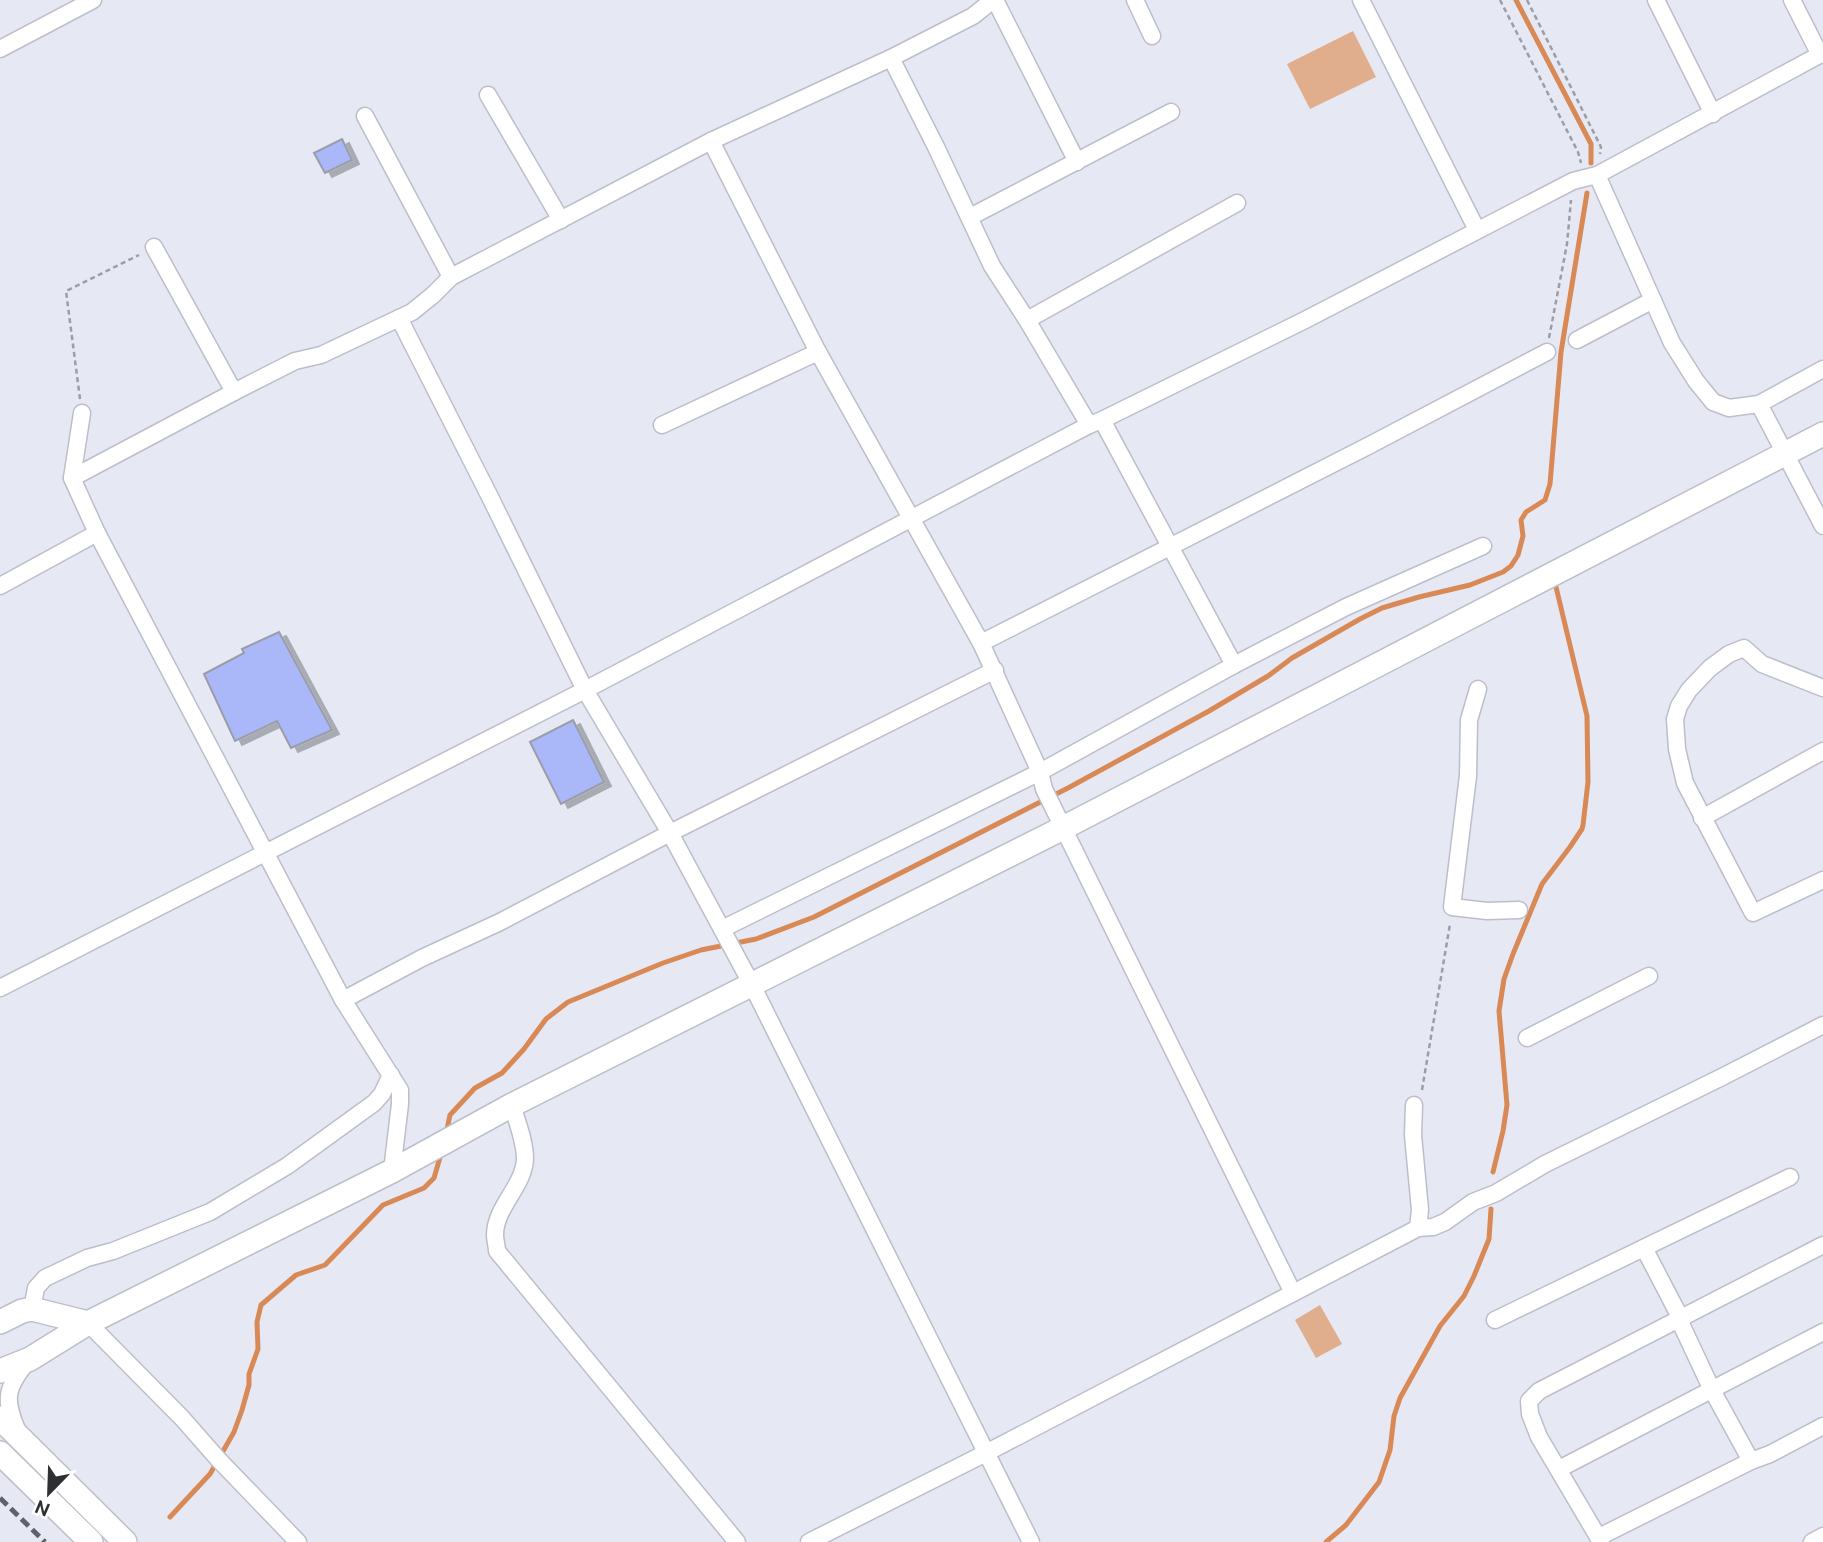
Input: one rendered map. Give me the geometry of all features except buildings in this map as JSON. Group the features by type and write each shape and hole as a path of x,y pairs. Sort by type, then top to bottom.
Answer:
{"street":[{"path":"0,50 93,0"},
{"path":"72,478 295,362 321,355 412,312 451,277 711,141 891,58 973,16 994,0 1077,162"},
{"path":"1135,0 1152,37"},
{"path":"1361,0 1477,230"},
{"path":"1656,0 1713,114"},
{"path":"0,988 584,690 1095,422 1305,320 1573,181 1597,175 1713,114 1821,54 1792,0"},
{"path":"891,58 992,266 1095,422 1169,547 1234,665"},
{"path":"488,95 561,220"},
{"path":"970,217 1171,112"},
{"path":"365,116 451,277"},
{"path":"711,141 818,352 995,670 1040,772 1044,789 1293,1293"},
{"path":"1597,175 1672,343 1713,402 1729,408 1759,404 1823,369"},
{"path":"1027,320 1237,203"},
{"path":"154,247 234,392"},
{"path":"1577,340 1653,300"},
{"path":"399,318 584,690 670,833 752,985 1031,1542"},
{"path":"662,425 818,352"},
{"path":"981,643 1547,352"},
{"path":"1759,404 1823,526"},
{"path":"82,413 72,478 97,533 343,1000 400,1090 391,1171"},
{"path":"0,1371 30,1359 88,1323 391,1171 512,1105 1063,828 1823,434"},
{"path":"0,586 97,533"},
{"path":"722,929 1040,772 1234,665 1346,607 1483,546"},
{"path":"1821,691 1762,663 1744,648 1710,668 1689,690 1675,719 1677,749 1685,783 1753,913 1823,880"},
{"path":"343,1000 995,670"},
{"path":"1478,689 1469,720 1468,775 1452,907 1488,911 1519,910"},
{"path":"1702,818 1823,751"},
{"path":"1527,1038 1649,976"},
{"path":"810,1542 1418,1228 1433,1227 1445,1222 1473,1202 1496,1193 1545,1164 1823,1025"},
{"path":"32,1309 36,1288 45,1278 87,1258 113,1251 209,1212 287,1166 374,1103 382,1094 391,1075"},
{"path":"512,1105 525,1160 497,1222 495,1234 498,1251 737,1542"},
{"path":"1414,1105 1413,1135 1420,1210 1418,1228"},
{"path":"1495,1320 1790,1177"},
{"path":"1823,1245 1539,1391 1530,1401 1530,1414 1539,1437 1600,1540 1823,1426"},
{"path":"1644,1248 1681,1319 1712,1390 1751,1461"},
{"path":"0,1322 32,1309 88,1323 298,1542"},
{"path":"1559,1469 1823,1332"},
{"path":"22,1441 8,1404 12,1382 30,1359"},
{"path":"0,1418 125,1542"},
{"path":"0,1453 91,1542"},
{"path":"1812,1542 1823,1536"}],"path":[{"path":"1500,0 1581,162 1573,181 1567,244 1547,352"},
{"path":"1527,0 1601,147 1597,175"},
{"path":"82,413 66,291 154,247"},
{"path":"1414,1105 1424,1087 1452,907"}],"shaded area":[{"path":"1353,31 1376,77 1310,109 1287,64"},
{"path":"1320,1305 1342,1344 1316,1358 1295,1320"}],"waterway":[{"path":"1516,0 1591,144 1591,163"},
{"path":"446,1134 450,1115 475,1088 502,1073 546,1019 568,1002 663,963 701,950 756,939 814,917 1068,788 1209,711 1360,619 1382,608 1470,585 1511,566 1518,555 1523,536 1521,520 1526,512 1545,500 1550,484 1561,352 1587,193"},
{"path":"1493,1172 1507,1105 1499,1011 1504,979 1542,884 1582,829 1588,782 1587,716 1556,587"},
{"path":"170,1517 210,1474 234,1432 258,1349 257,1322 261,1305 296,1275 325,1265 383,1205 424,1188 434,1178 441,1154"},
{"path":"1326,1542 1346,1525 1379,1482 1390,1450 1394,1416 1400,1398 1440,1326 1464,1296 1474,1276 1489,1239 1491,1209"}],"railway":[{"path":"0,1498 45,1542"}]}
